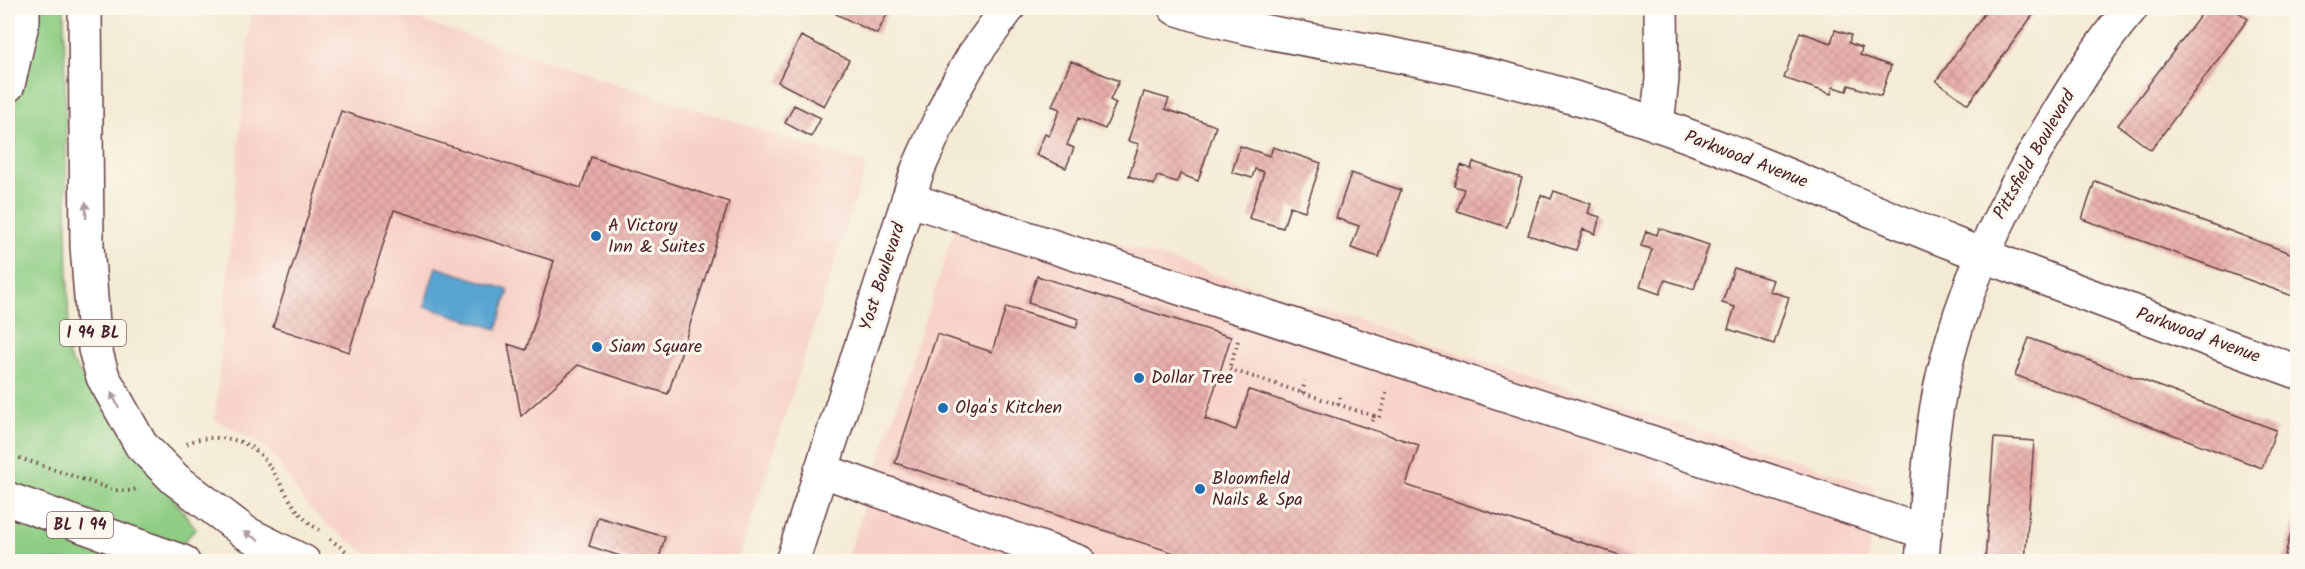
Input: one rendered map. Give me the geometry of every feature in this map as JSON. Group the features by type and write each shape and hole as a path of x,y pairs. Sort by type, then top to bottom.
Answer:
{"main road":[{"path":"8,85 23,20 23,8"},
{"name":"I 94 BL","path":"84,8 87,246 95,349 103,377 141,444 175,479 246,533 304,561"},
{"name":"Yost Boulevard","path":"792,561 918,169 951,95 974,55 1008,8"},
{"name":"Parkwood Avenue","path":"1175,8 1211,20 1294,39 1385,53 1576,98 1657,125 1984,254 2298,372"},
{"path":"1657,125 1662,79 1661,8"},
{"name":"Pittsfield Boulevard","path":"1924,547 1934,424 1944,372 1964,302 2004,206 2099,46 2131,8"},
{"path":"908,199 1924,547"},
{"path":"821,470 1079,561"},
{"name":"BL I 94","path":"8,499 183,561"}],"path":[{"path":"1241,331 1229,369 1379,418 1392,380"},
{"path":"1302,393 1305,381"},
{"path":"1338,404 1341,393"},
{"path":"1372,422 1374,416"},
{"path":"184,446 193,440 224,439 257,452 268,461 301,515 360,561"},
{"path":"8,454 114,490 131,491 140,488"}],"shaded area":[{"path":"251,8 381,8 867,164 738,561 378,561 327,525 304,502 273,455 257,441 215,420"},
{"path":"966,195 1874,486 1868,561 846,562"}],"green space":[{"path":"8,8 64,8 69,358 196,529 164,561 8,561"}],"water":[{"path":"436,267 509,290 497,329 424,306"}],"building":[{"path":"839,8 890,8 877,34 836,14"},
{"path":"1988,8 2038,8 1968,104 1936,81"},
{"path":"2206,8 2233,8 2248,19 2151,150 2118,125"},
{"path":"1835,30 1851,35 1849,43 1862,48 1860,55 1891,66 1881,96 1849,85 1847,91 1833,87 1831,94 1784,78 1800,32 1831,43"},
{"path":"801,36 849,60 824,106 778,82"},
{"path":"1071,61 1119,81 1110,100 1116,103 1105,129 1078,118 1067,145 1074,148 1066,168 1036,155 1045,134 1049,136 1060,109 1052,106"},
{"path":"1144,92 1169,99 1165,109 1216,126 1198,181 1180,174 1177,182 1157,176 1154,185 1129,176 1139,144 1128,141"},
{"path":"794,105 821,118 811,137 785,123"},
{"name":"A Victory Inn & Suites","path":"341,111 581,188 591,157 729,202 668,394 578,365 521,416 508,344 526,350 554,261 394,210 349,352 273,327"},
{"path":"1240,146 1270,156 1273,147 1321,163 1305,211 1290,206 1283,228 1249,218 1264,172 1255,169 1252,178 1232,172"},
{"path":"1473,162 1522,178 1507,227 1457,211 1464,189 1454,186 1461,165 1471,169"},
{"path":"1351,173 1401,190 1379,257 1351,248 1359,226 1336,218"},
{"path":"2095,181 2298,256 2298,298 2082,219"},
{"path":"1554,191 1591,204 1588,213 1600,217 1595,234 1583,229 1576,250 1528,235 1541,195 1551,199"},
{"path":"1659,228 1709,245 1694,289 1665,280 1660,294 1640,287 1652,249 1641,246 1646,231 1657,235"},
{"path":"1734,268 1773,280 1769,291 1789,297 1774,344 1728,329 1735,307 1722,303"},
{"path":"1037,276 1231,337 1205,419 1236,430 1249,390 1419,445 1406,485 1641,562 1202,562 895,463 937,334 992,352 1006,307 1076,328 1079,319 1028,303"},
{"path":"2029,338 2276,430 2262,468 2015,375"},
{"path":"1994,438 2034,441 2025,562 1985,562"},
{"path":"2297,510 2298,562 2283,562"},
{"path":"598,517 665,537 658,562 639,562 589,546"}],"place":[{"name":"A Victory Inn & Suites","path":"596,236"},
{"name":"Siam Square","path":"597,347"},
{"name":"Dollar Tree","path":"1139,378"},
{"name":"Olga's Kitchen","path":"943,408"},
{"name":"Bloomfield Nails & Spa","path":"1200,489"}]}
